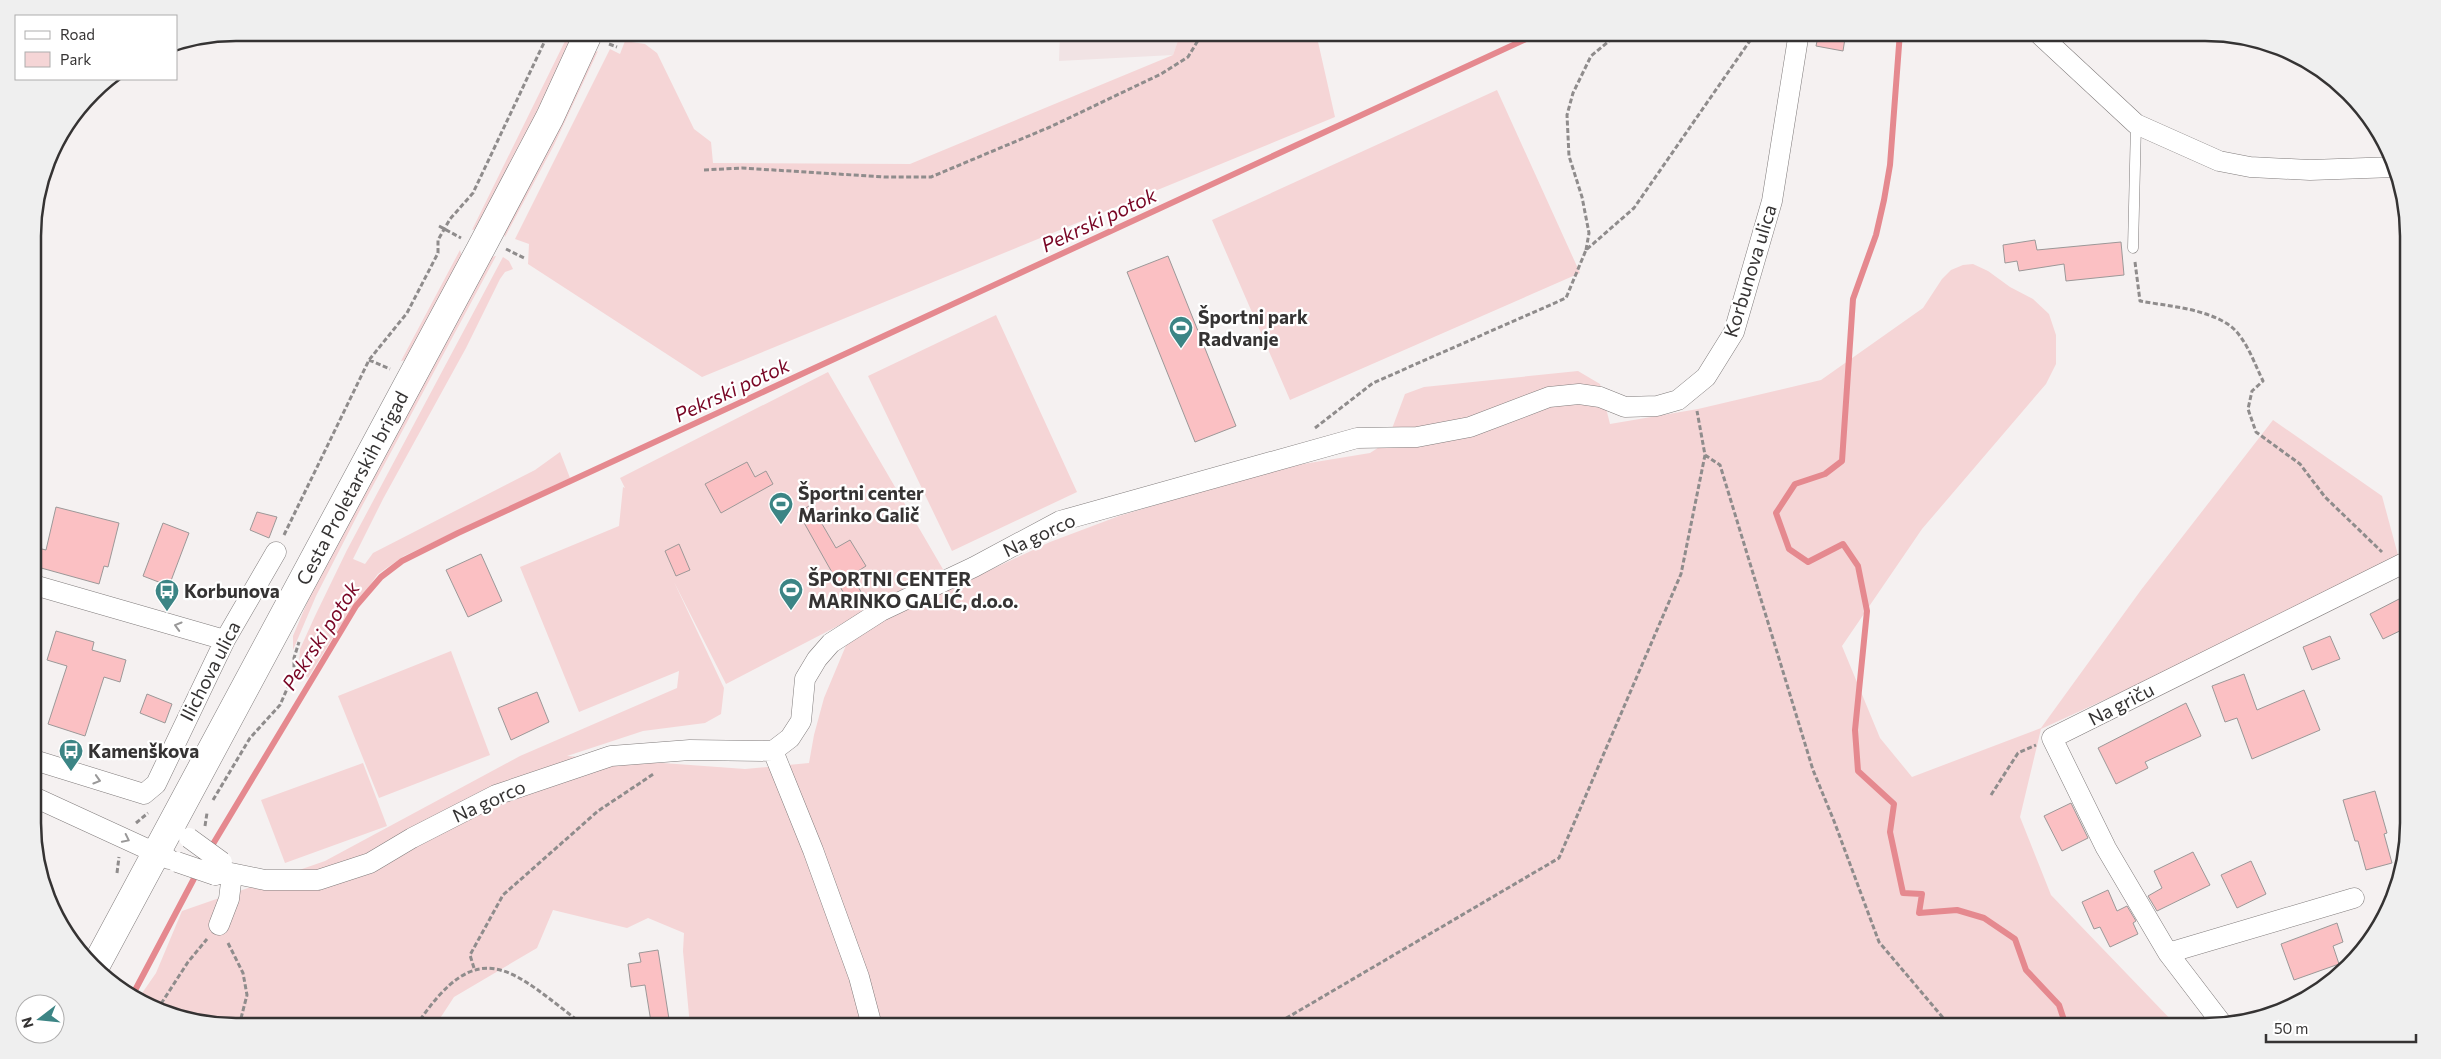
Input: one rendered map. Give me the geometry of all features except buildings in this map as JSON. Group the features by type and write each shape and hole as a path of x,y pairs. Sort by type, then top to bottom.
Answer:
{"main road":[{"name":"Cesta Proletarskih brigad","path":"99,961 166,858 179,826 550,117 585,41"}],"street":[{"name":"Korbunova ulica","path":"1357,438 1417,436 1470,427 1549,397 1579,394 1600,397 1625,407 1657,406 1678,400 1693,390 1718,362 1734,332 1745,299 1772,201 1798,41"},
{"path":"2047,41 2136,124 2219,161 2250,167 2310,170 2387,167"},
{"name":"Na gorco","path":"224,871 264,880 318,880 370,863 412,838 496,795 611,756 690,750 774,751 790,738 801,721 805,679 817,659 831,643 880,611 974,567 1060,521 1357,438"},
{"name":"Ilichova ulica","path":"41,762 144,794 156,784 225,640 276,552"},
{"name":"Na griču","path":"2052,738 2400,565"},
{"path":"41,587 225,640"},
{"path":"2052,738 2106,848 2168,953 2217,1017"},
{"path":"774,751 853,959 870,1018"},
{"path":"41,800 166,858 224,871"},
{"path":"179,826 224,871 229,899 219,925"},
{"path":"2168,953 2354,898"}],"lane":[{"path":"2133,248 2136,124"}],"path":[{"path":"276,552 369,360 407,314 438,253 438,240 450,220 472,193 544,41"},
{"path":"704,170 750,168 886,177 932,177 1050,127 1161,74 1188,56 1197,41"},
{"path":"1312,451 1309,433 1373,383 1566,298 1586,250 1589,233 1582,197 1569,156 1567,115 1574,93 1591,56 1609,41"},
{"path":"1586,250 1634,208 1750,41"},
{"path":"2133,248 2140,301 2192,310 2227,323 2243,341 2263,381 2252,390 2248,409 2256,432 2300,464 2325,497 2400,562"},
{"path":"1287,1018 1558,858 1681,574 1705,455 1693,390"},
{"path":"1705,455 1720,465 1813,770 1879,942 1943,1018"},
{"path":"132,827 146,817 179,826 205,816 250,738 280,704 290,683 294,658 300,638"},
{"path":"1991,795 2018,753 2052,738"},
{"path":"474,968 470,955 503,896 598,811 656,772"},
{"path":"162,1003 188,962 219,925 243,973 247,995 241,1018"},
{"path":"423,1018 447,989 474,968 492,968 515,974 574,1018"}],"shaded area":[{"path":"1060,41 1178,41 1173,55 1059,61"}],"green space":[{"path":"565,41 572,41 553,84 476,229 472,230"},
{"path":"625,41 645,44 657,53 694,129 711,142 713,163 910,164 1173,55 1178,41 1318,41 1335,117 702,377 528,264 529,244 515,239 610,49 620,54"},
{"path":"598,51 554,145 505,237 504,234 593,53"},
{"path":"1497,90 1580,273 1290,400 1212,220"},
{"path":"460,250 462,257 407,360 401,361"},
{"path":"496,256 361,508 316,596 293,650 293,636 315,584 490,257"},
{"path":"503,257 509,261 513,269 505,272 500,279 466,348 383,499 353,559 365,564 373,553 535,470 560,452 570,478 404,556 378,574 337,631 308,678 304,674 298,682 300,649 315,616 347,550"},
{"path":"1973,264 1988,271 2010,287 2033,299 2049,314 2056,335 2056,364 2046,384 1922,529 1842,646 1880,738 1912,777 2041,728 2141,590 2273,420 2382,496 2398,555 2250,633 2041,729 2020,817 2051,895 2169,1018 689,1018 683,951 684,933 648,918 627,928 553,910 537,948 454,997 440,1018 237,1018 211,1016 186,1011 142,994 156,973 182,911 325,861 520,756 677,688 679,671 579,712 520,567 619,526 623,487 625,488 620,478 828,372 944,571 726,684 674,582 724,688 721,714 705,723 643,731 567,756 745,769 809,763 824,698 847,643 875,624 1050,542 1119,516 1279,468 1370,453 1387,442 1405,394 1424,387 1578,371 1600,384 1610,424 1698,409 1821,380 1923,308 1942,279 1951,270 1963,265"},
{"path":"996,315 1077,492 952,551 868,376"},
{"path":"451,651 490,755 379,798 338,696"},
{"path":"363,763 387,826 285,863 261,800"}],"waterway":[{"name":"Pekrski potok","path":"210,849 356,606 381,577 402,561 458,533 1522,41"},
{"path":"1899,41 1890,165 1884,200 1876,235 1853,299 1842,461 1825,474 1795,484 1776,513 1789,549 1808,562 1843,544 1858,566 1867,611 1855,730 1858,771 1894,804 1890,832 1903,893 1922,894 1919,913 1957,910 1984,918 2015,939 2026,970 2059,1005 2063,1018"},
{"name":"Pekrski potok","path":"135,990 198,871"}],"place":[{"name":"Športni park Radvanje","path":"1181,349"},
{"name":"Športni center Marinko Galič","path":"781,525"},
{"name":"ŠPORTNI CENTER MARINKO GALIĆ, d.o.o.","path":"791,611"},
{"name":"Korbunova","path":"167,612"},
{"name":"Kamenškova","path":"71,772"}]}
